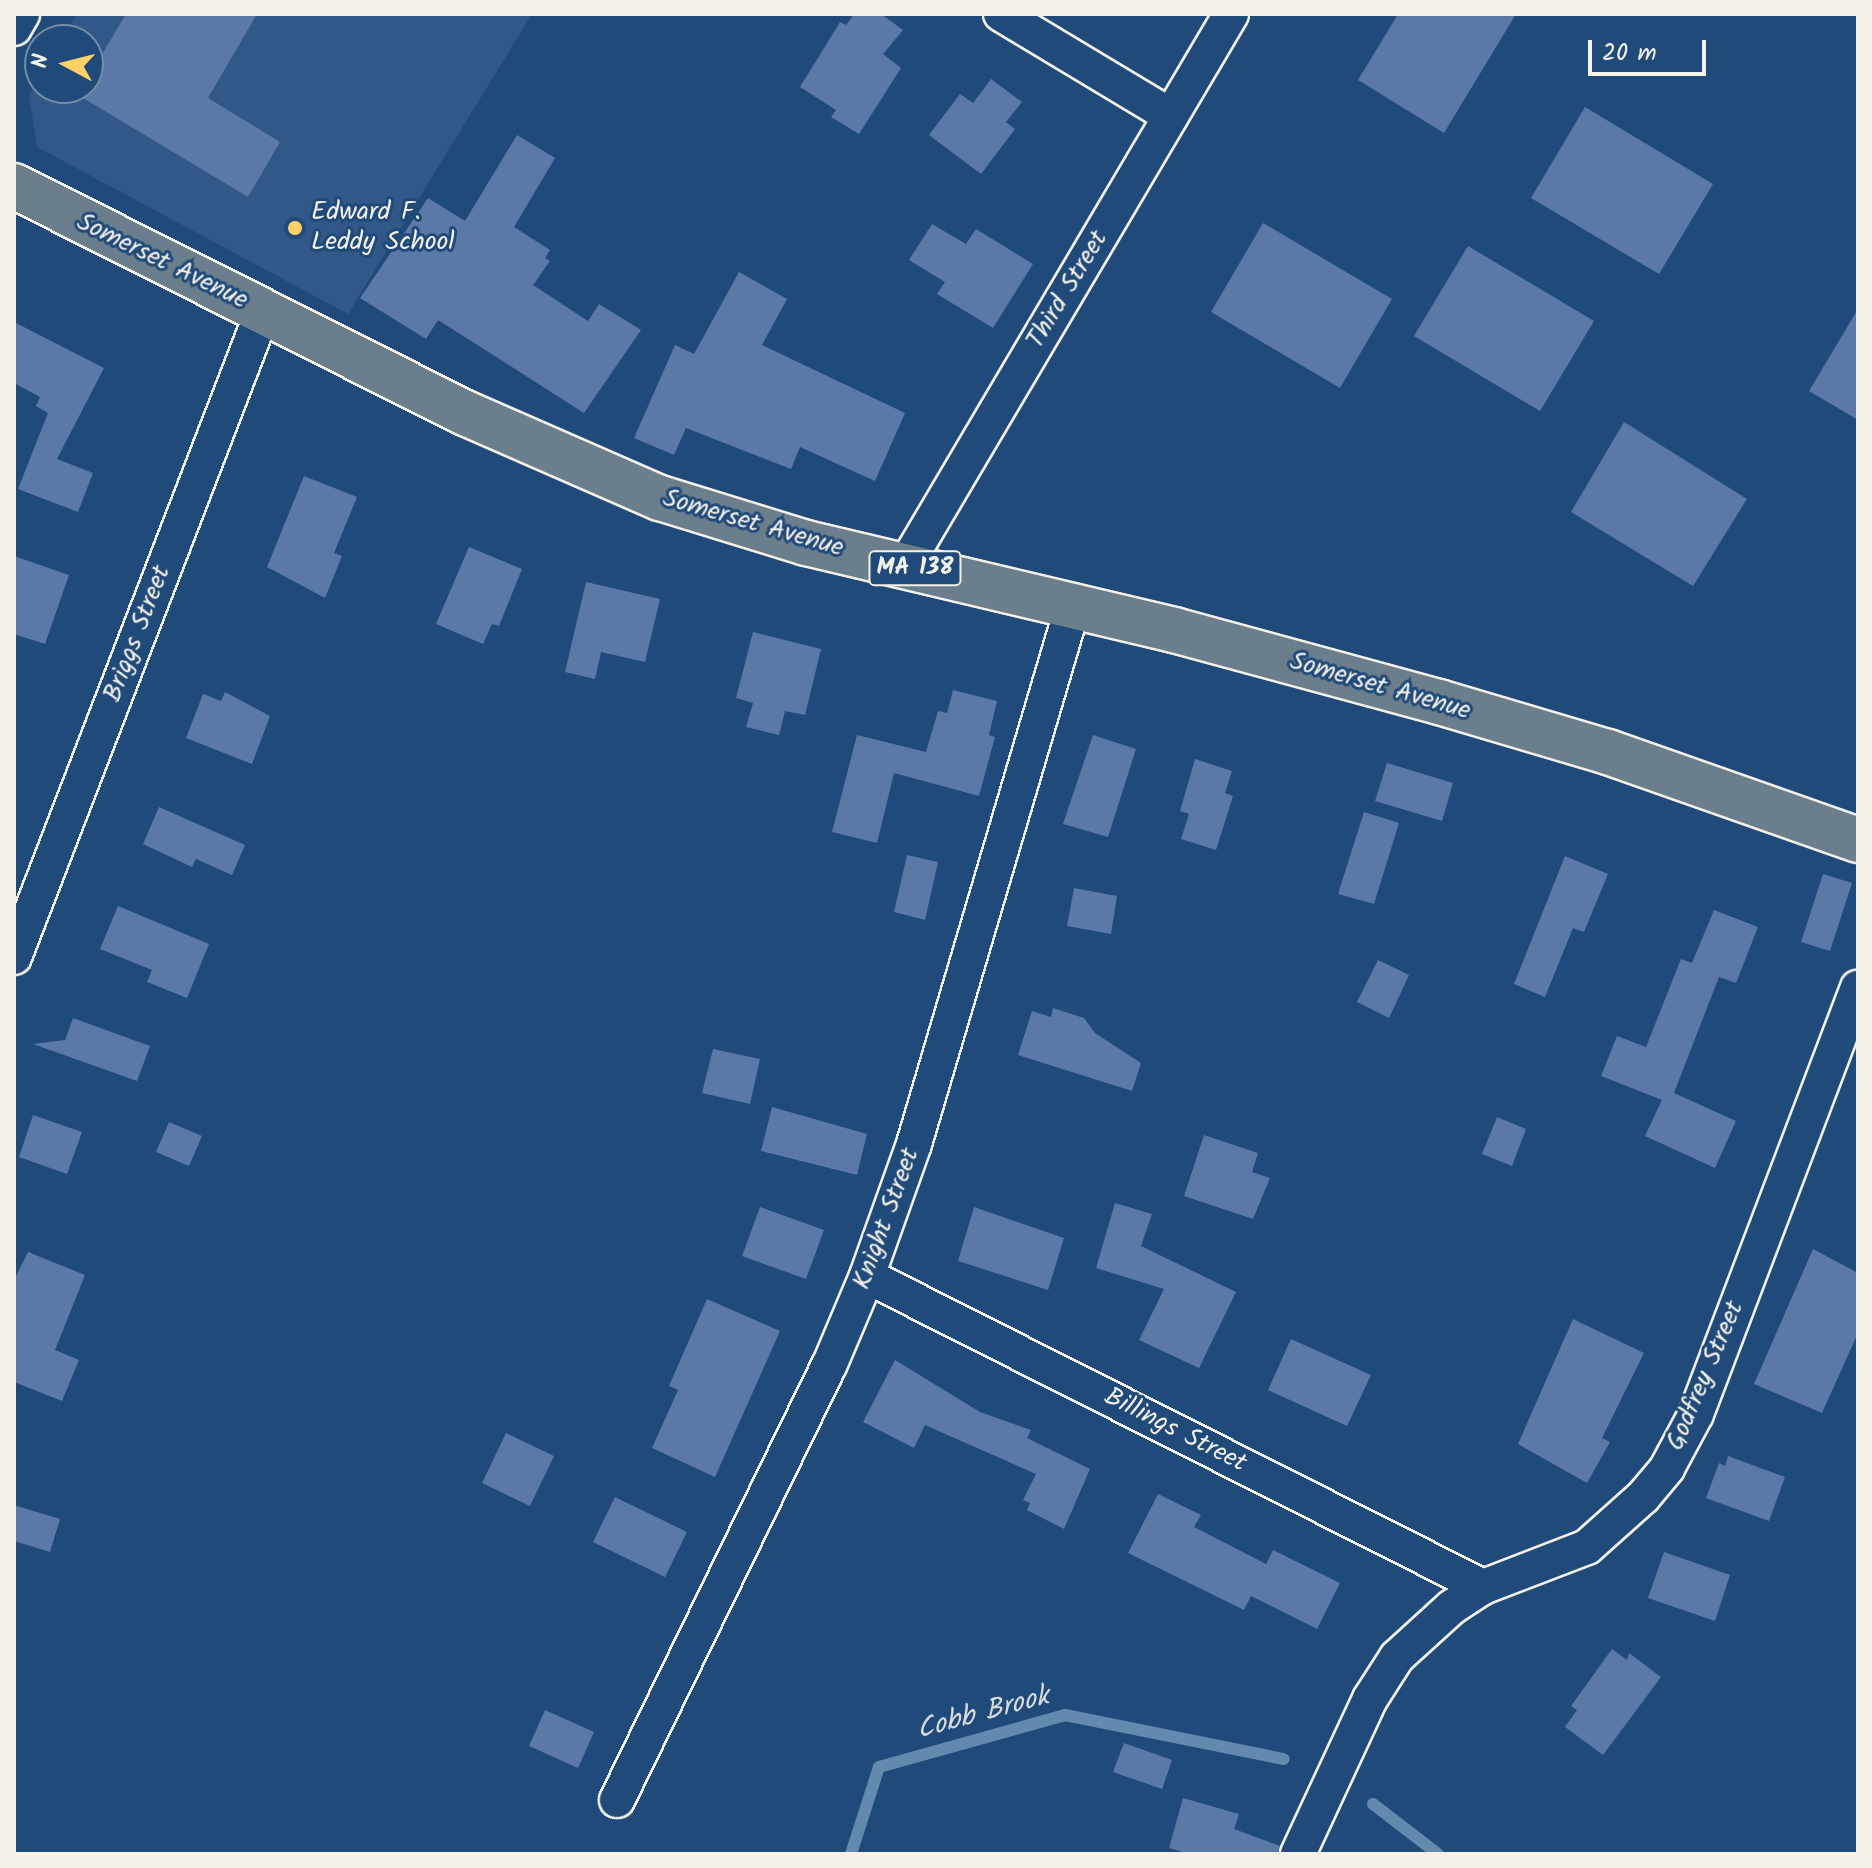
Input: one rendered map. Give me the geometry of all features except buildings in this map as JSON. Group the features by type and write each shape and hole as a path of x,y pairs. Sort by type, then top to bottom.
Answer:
{"main road":[{"name":"Somerset Avenue","path":"14,186 263,311 618,481 744,526 1073,606 1608,752 1858,840"}],"street":[{"path":"14,28 22,14"},
{"path":"1001,14 1171,116"},
{"name":"Third Street","path":"905,566 1231,14"},
{"name":"Briggs Street","path":"14,957 263,311"},
{"name":"Knight Street","path":"617,1800 829,1366 867,1276 914,1144 1073,606"},
{"name":"Godfrey Street","path":"1298,1854 1370,1699 1397,1657 1442,1615 1483,1587 1587,1547 1625,1515 1667,1468 1696,1414 1858,988"},
{"name":"Billings Street","path":"867,1276 1483,1587"}],"shaded area":[{"name":"Edward F. Leddy School","path":"77,14 532,14 348,314 37,147 30,104 104,104 104,24 71,24"}],"waterway":[{"name":"Cobb Brook","path":"851,1854 879,1767 1065,1715 1284,1759"},
{"name":"Cobb Brook","path":"1373,1804 1438,1854"}],"place":[{"name":"Edward F. Leddy School","path":"295,228"}]}
